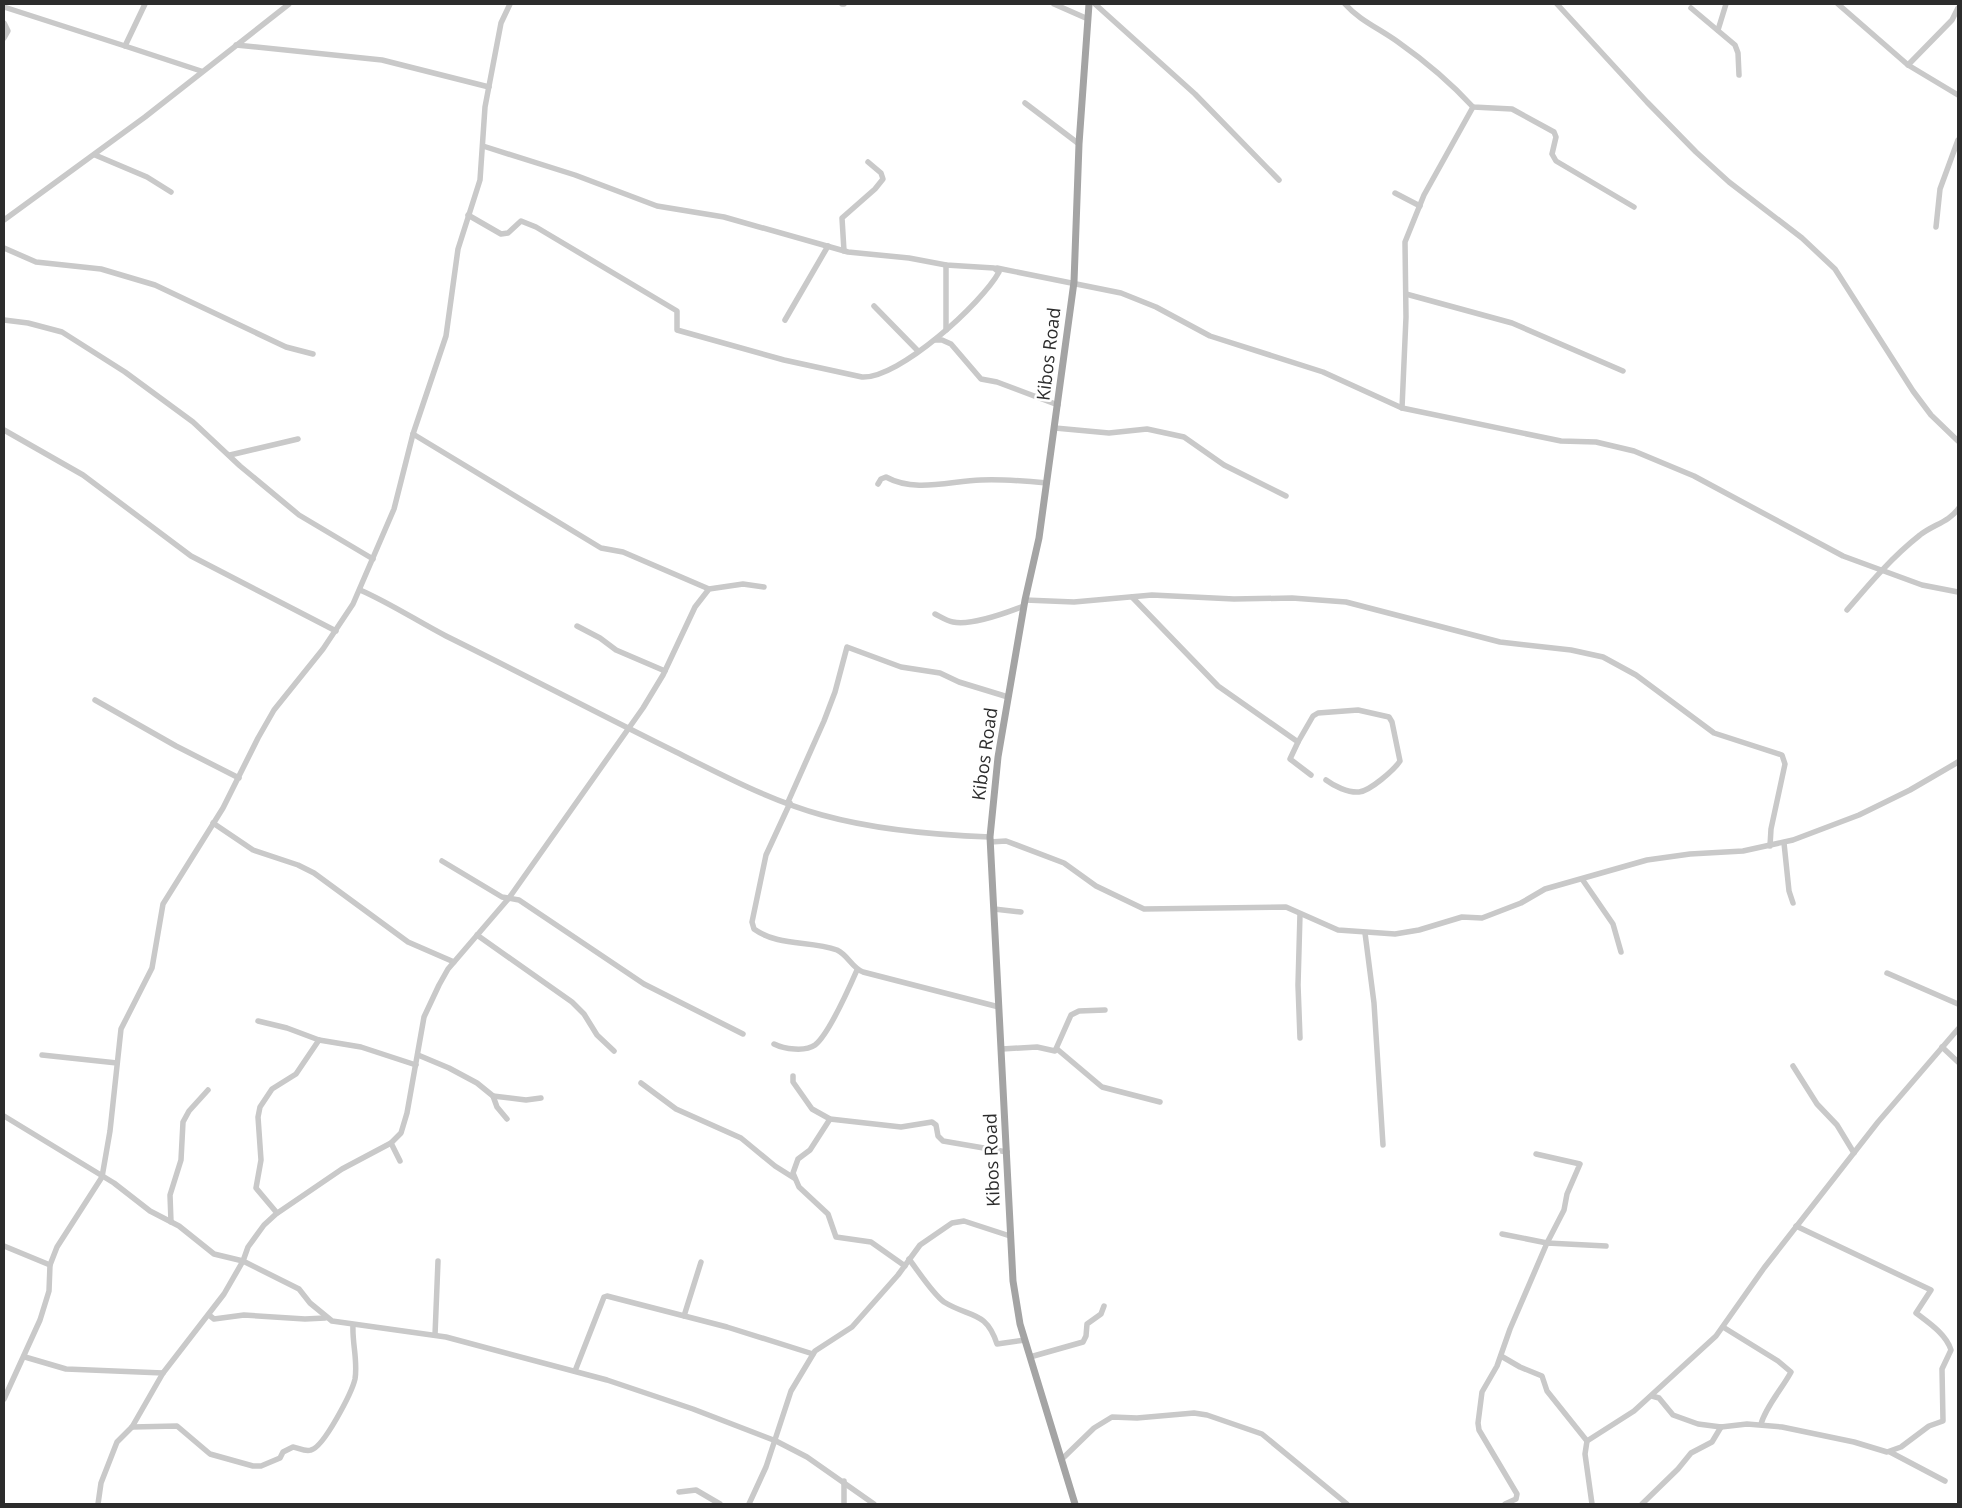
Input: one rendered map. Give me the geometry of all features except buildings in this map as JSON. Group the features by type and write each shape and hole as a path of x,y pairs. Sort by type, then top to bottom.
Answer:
{"main road":[{"name":"Kibos Road","path":"1075,1504 1025,1340 1013,1281 990,840 998,757 1024,603 1039,538 1074,282 1079,144 1089,4"}],"street":[{"path":"125,46 145,4"},
{"path":"4,220 145,118 201,71 289,4"},
{"path":"4,1399 24,1357 49,1291 50,1264 60,1241 102,1177 121,1029 152,968 163,904 214,824 274,710 336,631 360,590 400,491 413,434 443,347 458,249 480,180 484,146 484,113 501,22 510,4"},
{"path":"1054,4 1088,19"},
{"path":"1095,4 1195,94 1279,180"},
{"path":"1345,4 1365,21 1417,55 1449,82 1473,107 1512,109 1547,128 1556,135 1552,154 1556,161 1634,207"},
{"path":"1557,4 1696,152 1729,182 1802,238 1836,268 1912,391 1931,415 1958,441"},
{"path":"1718,30 1726,4"},
{"path":"1838,4 1908,64 1958,95"},
{"path":"1691,8 1718,30 1737,50 1739,75"},
{"path":"1908,64 1952,20 1958,8"},
{"path":"4,9 201,71"},
{"path":"4,23 8,31 4,38"},
{"path":"236,45 382,60 489,87"},
{"path":"1025,103 1079,144"},
{"path":"1402,408 1406,294 1404,247 1420,206 1442,161 1473,107"},
{"path":"1936,227 1940,189 1958,140"},
{"path":"484,146 575,175 656,206 724,218 844,251 946,265 997,268 1074,282 1139,299 1210,336 1323,372 1402,408 1561,441 1596,442 1634,451 1694,476 1814,542 1862,564 1922,585 1958,592"},
{"path":"95,155 147,177 171,192"},
{"path":"844,251 842,218 875,189 883,179 881,173 868,162"},
{"path":"1395,193 1420,206"},
{"path":"468,215 501,234 508,234 521,221 536,228 677,311 677,330 784,360 862,377 873,376 902,364 935,340 973,303 999,272 997,268"},
{"path":"785,320 828,246"},
{"path":"4,248 36,262 101,269 155,285 286,347 313,354"},
{"path":"946,265 946,330"},
{"path":"1406,294 1512,323 1623,371"},
{"path":"874,306 918,351"},
{"path":"4,320 42,326 69,336 163,398 299,515 373,558"},
{"path":"935,340 942,340 950,344 981,378 997,382 1058,405"},
{"path":"1055,428 1109,433 1148,429 1184,437 1224,465 1286,496"},
{"path":"4,430 83,475 191,556 336,631"},
{"path":"413,434 601,548 623,552 709,589 743,584 764,587"},
{"path":"230,455 298,439"},
{"path":"878,484 881,478 886,477 894,482 920,485 984,480 1047,483"},
{"path":"1847,610 1881,570 1922,533 1946,520 1958,509"},
{"path":"98,1504 101,1483 119,1438 132,1427 163,1373 209,1315 256,1237 277,1212 357,1159 391,1143 402,1129 424,1017 431,999 454,962 509,898 627,728 643,708 665,671 696,608 709,589"},
{"path":"360,590 390,603 443,634 627,728 745,785 820,814 856,822 932,834 1006,841 1064,864 1096,886 1144,909 1286,907 1300,914 1316,918 1338,930 1365,933 1395,934 1419,930 1462,917 1477,919 1521,904 1545,888 1647,860 1690,854 1743,851 1784,843 1858,815 1910,790 1958,762"},
{"path":"935,614 952,622 960,622 979,620 1024,603 1074,602 1167,595 1234,599 1292,598 1346,602 1500,642 1571,650 1603,657 1636,675 1714,733 1724,738 1782,754 1785,764 1771,829 1770,846"},
{"path":"1132,597 1218,686 1298,742"},
{"path":"577,626 600,638 616,650 665,671"},
{"path":"1000,1007 857,970 837,950 787,943 763,934 753,927 766,855 824,721 835,692 846,648 901,667 940,673 958,682 1008,697"},
{"path":"95,700 176,746 239,778"},
{"path":"1311,775 1290,759 1313,716 1318,713 1358,710 1389,717 1392,722 1400,761 1396,768 1359,792 1336,787 1326,780"},
{"path":"214,824 254,850 298,865 314,873 408,942 454,962"},
{"path":"1784,843 1789,891 1794,903"},
{"path":"442,861 502,897 519,900 644,984 743,1034"},
{"path":"1582,879 1613,924 1621,952"},
{"path":"994,909 1021,912"},
{"path":"1300,914 1298,985 1300,1038"},
{"path":"1365,933 1374,1003 1383,1145"},
{"path":"477,935 572,1002 584,1014 597,1035 614,1051"},
{"path":"774,1044 790,1049 817,1044 825,1033 857,970"},
{"path":"1887,973 1958,1004"},
{"path":"1002,1050 1036,1047 1052,1051 1057,1049 1071,1015 1079,1011 1105,1010"},
{"path":"258,1022 287,1028 319,1040 352,1045 416,1065"},
{"path":"1586,1441 1634,1411 1723,1327 1796,1226 1902,1092 1958,1029"},
{"path":"277,1212 256,1188 261,1145 258,1112 266,1095 296,1074 319,1040"},
{"path":"1942,1047 1958,1062"},
{"path":"1057,1049 1102,1088 1160,1102"},
{"path":"42,1055 117,1064"},
{"path":"418,1055 466,1076 493,1096 526,1100 541,1098"},
{"path":"1792,1066 1817,1104 1837,1125 1854,1153"},
{"path":"793,1076 793,1082 810,1107 830,1119 900,1127 932,1122 936,1125 941,1140 1007,1152"},
{"path":"641,1083 676,1109 741,1138 794,1178 805,1194 828,1214 836,1237 870,1242 904,1266"},
{"path":"171,1222 170,1195 181,1160 183,1122 189,1111 208,1090"},
{"path":"493,1096 497,1107 507,1119"},
{"path":"4,1116 102,1177 150,1211 171,1222 214,1254 243,1261 299,1290 332,1322 435,1335 575,1371 693,1409 776,1442 807,1457 844,1481 874,1504"},
{"path":"794,1178 794,1168 798,1159 810,1150 830,1119"},
{"path":"391,1143 400,1161"},
{"path":"1505,1504 1516,1498 1517,1494 1478,1427 1482,1392 1501,1356 1547,1243 1564,1210 1567,1194 1580,1164 1536,1154"},
{"path":"749,1504 776,1442 791,1391 813,1354 828,1341 852,1327 909,1259 932,1235 958,1221 974,1224 1010,1236"},
{"path":"1796,1226 1931,1290 1916,1313 1938,1331 1947,1341 1951,1350 1942,1369 1943,1421 1929,1426 1901,1447 1888,1452"},
{"path":"1502,1234 1547,1243 1606,1246"},
{"path":"4,1246 50,1264"},
{"path":"909,1259 943,1301 984,1320 992,1328 997,1344 1025,1340"},
{"path":"435,1335 438,1261"},
{"path":"684,1316 701,1262"},
{"path":"575,1371 605,1296 684,1316 813,1354"},
{"path":"1030,1357 1084,1341 1087,1324 1101,1314 1104,1306"},
{"path":"209,1315 214,1319 244,1315 304,1319 326,1318"},
{"path":"132,1427 177,1426 210,1454 257,1467 281,1457 283,1452 293,1447 305,1451 312,1450 320,1444 337,1416 355,1377 353,1325"},
{"path":"1723,1327 1778,1361 1791,1372 1763,1417 1761,1424"},
{"path":"1501,1356 1520,1367 1541,1375 1547,1391 1586,1441 1584,1454 1592,1504"},
{"path":"24,1357 66,1369 163,1373"},
{"path":"1652,1396 1659,1398 1673,1415 1698,1424 1721,1427 1737,1424 1761,1424 1806,1431 1888,1452 1945,1481"},
{"path":"1061,1460 1094,1428 1112,1416 1137,1418 1194,1414 1207,1415 1262,1434 1347,1504"},
{"path":"1642,1504 1678,1470 1691,1453 1712,1442 1721,1427"},
{"path":"844,1481 844,1504"},
{"path":"679,1492 696,1490 720,1504"}]}
